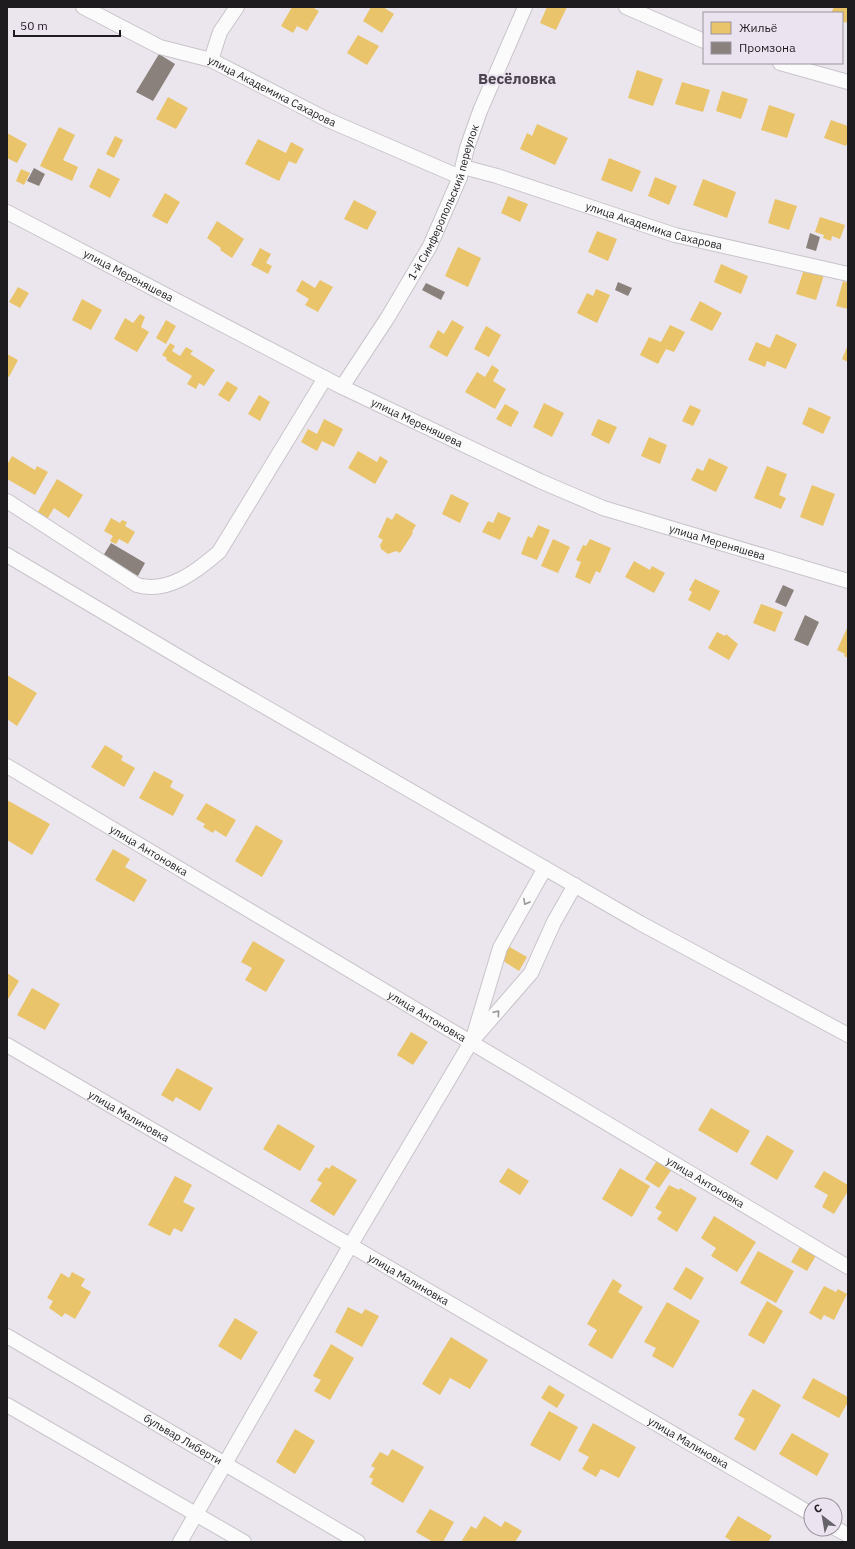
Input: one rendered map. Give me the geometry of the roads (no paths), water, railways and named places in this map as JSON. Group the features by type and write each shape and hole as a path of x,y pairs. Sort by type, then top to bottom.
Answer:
{"street":[{"name":"улица Академика Сахарова","path":"83,7 160,47 211,60 328,120 461,172 497,176 674,235 848,274"},
{"path":"211,60 220,32 237,7"},
{"name":"1-й Симферопольский переулок","path":"342,387 388,317 430,246 461,172 467,148 480,111 525,7"},
{"path":"626,7 703,41"},
{"path":"784,64 848,82"},
{"name":"улица Мереняшева","path":"7,212 342,387 540,481 603,508 848,581"},
{"path":"7,501 137,585 147,588 160,587 173,582 205,563 218,552 325,378"},
{"path":"7,555 202,671 650,928 848,1035"},
{"name":"улица Антоновка","path":"7,766 848,1267"},
{"path":"471,1042 500,948 545,868"},
{"path":"180,1542 350,1246 471,1042 531,974 554,922 575,885"},
{"name":"улица Малиновка","path":"7,1045 803,1509"},
{"name":"бульвар Либерти","path":"7,1336 358,1542"},
{"path":"7,1405 244,1542"}],"district":[{"name":"Весёловка","path":"517,79"}]}
